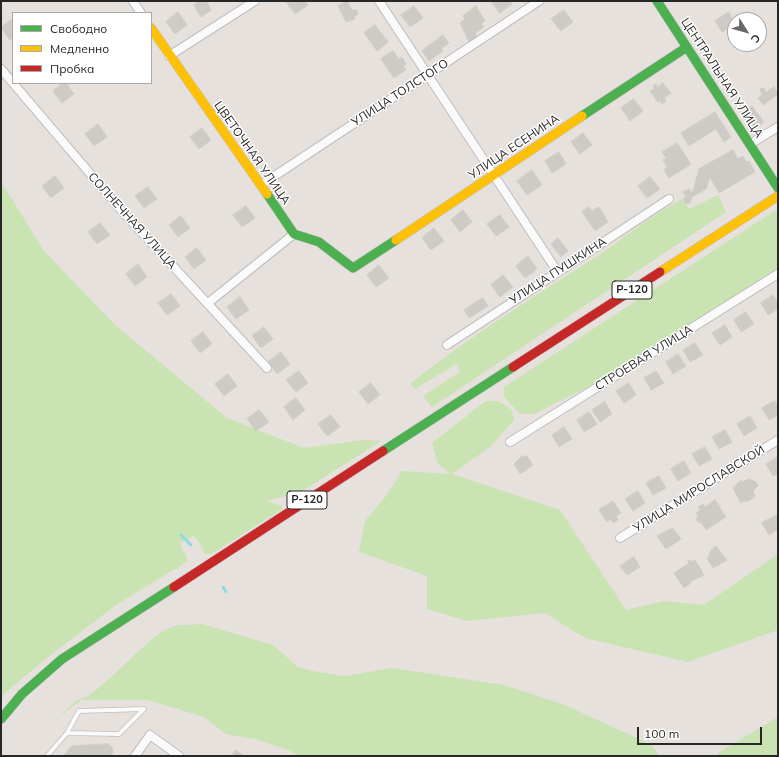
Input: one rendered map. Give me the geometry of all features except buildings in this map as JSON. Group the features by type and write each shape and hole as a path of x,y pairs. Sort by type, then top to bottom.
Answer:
{"street":[{"path":"133,1 140,12"},
{"path":"169,56 255,1"},
{"path":"379,1 429,74 557,271"},
{"name":"УЛИЦА ТОЛСТОГО","path":"261,185 539,1"},
{"name":"ЦЕНТРАЛЬНАЯ УЛИЦА","path":"657,1 778,188"},
{"name":"ЦВЕТОЧНАЯ УЛИЦА","path":"152,30 294,234"},
{"name":"УЛИЦА ЕСЕНИНА","path":"294,234 320,242 353,268 687,47"},
{"name":"СОЛНЕЧНАЯ УЛИЦА","path":"1,69 12,82"},
{"name":"СОЛНЕЧНАЯ УЛИЦА","path":"14,84 122,211 267,368"},
{"path":"750,144 778,127"},
{"name":"Р-120","path":"1,719 22,694 62,659 778,196"},
{"name":"УЛИЦА ПУШКИНА","path":"447,345 557,271 669,199"},
{"path":"208,303 294,234"},
{"name":"СТРОЕВАЯ УЛИЦА","path":"510,442 778,274"},
{"name":"УЛИЦА МИРОСЛАВСКОЙ","path":"620,538 778,440"},
{"path":"135,756 150,735 179,756"}],"lane":[{"path":"47,756 67,733 79,711 144,709 119,734 67,733"}],"green space":[{"path":"1,182 45,252 115,325 227,418 304,448 363,440 381,441 301,492 266,501 282,506 281,510 211,554 205,554 198,540 193,536 180,543 188,561 116,605 48,657 7,691 1,699"},
{"path":"718,195 726,212 432,407 423,396 460,372 456,364 415,389 410,384 479,333 599,255 671,205 682,199 689,209"},
{"path":"776,210 778,212 778,271 612,375 534,414 520,414 504,397 504,387"},
{"path":"486,401 499,401 512,410 514,420 490,447 452,474 560,510 626,610 664,601 704,605 778,554 778,630 688,662 585,638 545,613 467,621 427,609 427,576 359,552 365,521 386,496 402,471 451,474 438,464 432,443"},
{"path":"202,624 273,645 298,667 312,671 344,676 392,668 504,685 565,705 652,745 659,756 299,756 288,750 255,739 226,734 204,717 148,700 81,700 57,718 77,700 96,690 147,643 159,634 169,628 181,625"},
{"path":"778,717 778,756 716,756 721,751"}],"waterway":[{"path":"181,535 191,545"},
{"path":"223,587 226,592"}],"traffic: fast":[{"path":"657,1 778,188"},
{"path":"582,116 687,47"},
{"path":"267,194 294,234 319,242 353,268 396,240"},
{"path":"383,451 513,367"},
{"path":"1,719 22,694 62,659 174,587"}],"traffic: slow":[{"path":"152,29 267,194"},
{"path":"396,240 582,116"},
{"path":"660,272 778,196"}],"traffic: jam":[{"path":"513,367 660,272"},
{"path":"174,587 383,451"}]}
